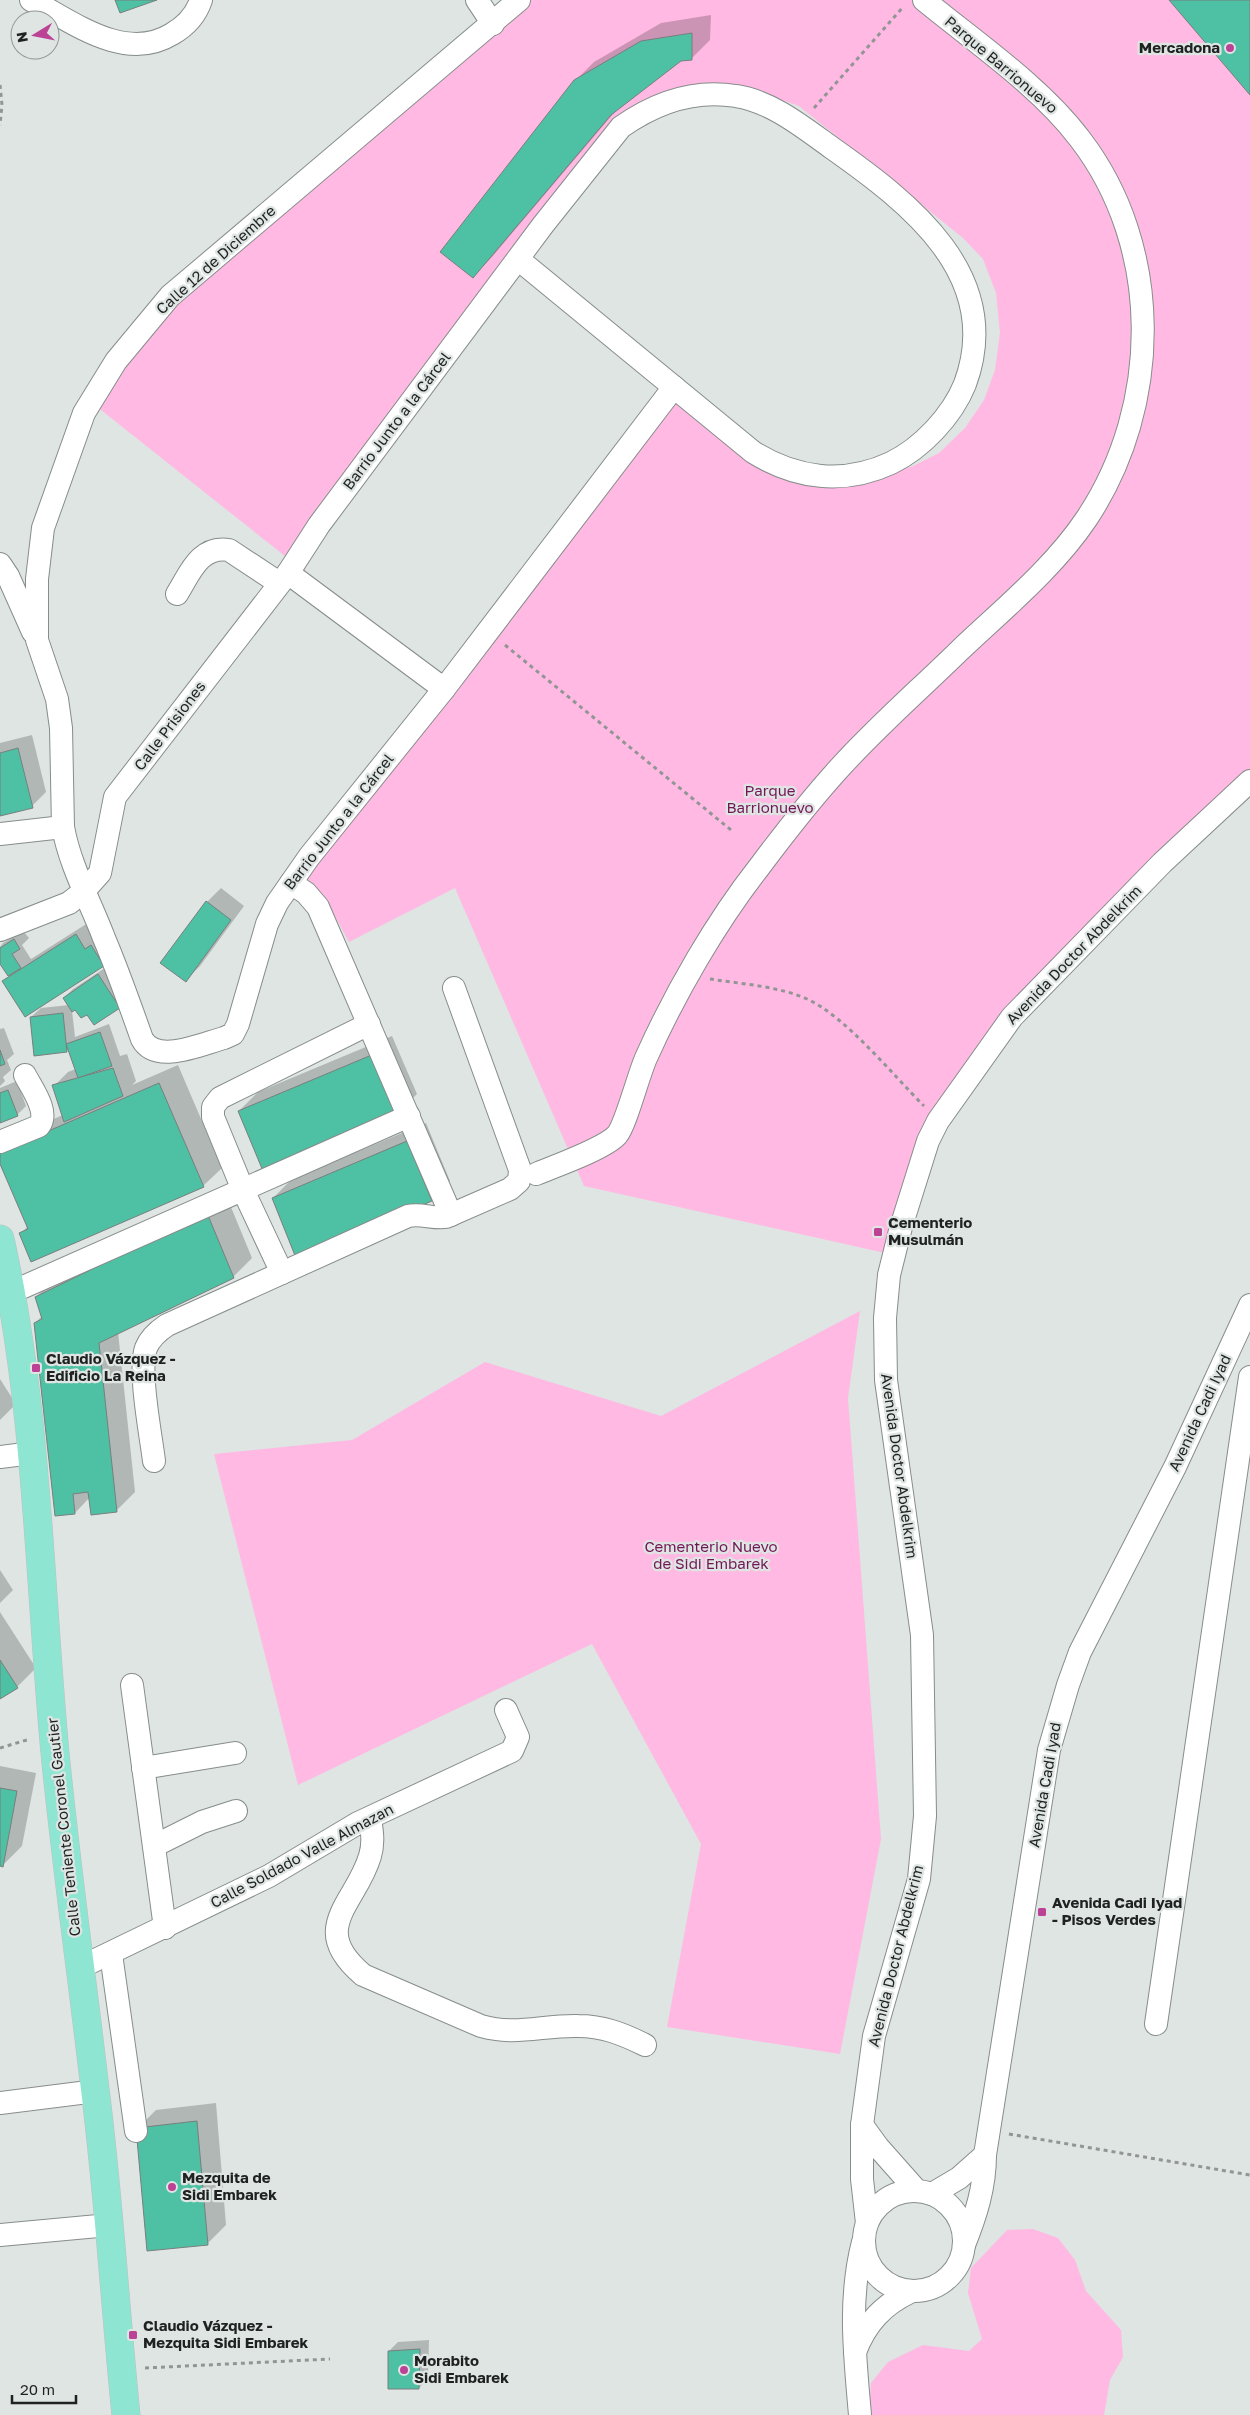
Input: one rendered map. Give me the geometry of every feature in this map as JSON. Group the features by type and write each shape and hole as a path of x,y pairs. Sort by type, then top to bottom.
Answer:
{"main road":[{"name":"Calle Teniente Coronel Gautier","path":"0,1239 12,1292 25,1376 56,1753 79,1968 96,2091 126,2415"}],"street":[{"path":"31,0 105,39 130,44 155,42 179,30 198,10 201,0"},
{"path":"477,0 492,24"},
{"name":"Calle 12 de Diciembre","path":"83,892 65,840 61,728 57,700 37,640 37,579 43,528 84,413 116,361 170,296 519,0"},
{"name":"Parque Barrionuevo","path":"536,1174 607,1142 618,1134 646,1057 690,975 739,893 836,772 1068,543 1086,519 1113,471 1123,448 1136,399 1143,344 1141,288 1130,236 1110,186 1080,138 1054,109 915,2"},
{"name":"Barrio Junto a la Cárcel","path":"284,578 324,518 518,259 621,127 655,107 694,95 736,96 756,100 799,126 876,181 939,239 952,256 969,294 974,315 973,356 962,391 942,421 915,448 898,459 860,474 821,477 785,469 768,462 752,452 518,259"},
{"name":"Barrio Junto a la Cárcel","path":"83,892 104,936 145,1045 157,1053 164,1053 233,1034 238,1024 267,924 291,883 329,831 444,689 674,387"},
{"path":"177,594 202,555 212,550 229,550 284,578 444,689"},
{"path":"0,564 8,576 37,640"},
{"name":"Calle Prisiones","path":"83,892 100,874 103,867 115,798 284,578"},
{"name":"Avenida Doctor Abdelkrim","path":"860,2415 852,2322 854,2291 865,2230 862,2179 862,2124 874,2036 919,1880 925,1816 922,1635 886,1380 885,1318 889,1275 901,1227 928,1141 938,1121 1012,1017 1162,863 1250,781"},
{"path":"0,834 63,826"},
{"path":"291,883 306,892 318,907 451,1215"},
{"path":"0,930 69,903 83,892"},
{"path":"154,1461 143,1365 146,1348 152,1339 167,1325 408,1216 415,1214 439,1218 451,1215 510,1188 519,1181 520,1176 454,988"},
{"path":"282,1273 243,1190 213,1117 216,1102 369,1024"},
{"path":"0,1142 39,1126 43,1121 43,1110 25,1075"},
{"path":"12,1292 409,1116"},
{"name":"Avenida Cadi Iyad","path":"964,2245 982,2190 985,2155 1049,1750 1068,1685 1096,1619 1175,1467 1250,1305"},
{"path":"1156,2024 1250,1377"},
{"path":"0,1457 32,1453"},
{"path":"132,1685 165,1928"},
{"name":"Calle Soldado Valle Almazan","path":"79,1968 269,1876 370,1818 512,1751 518,1737 506,1710"},
{"path":"143,1768 234,1753"},
{"path":"154,1846 202,1822 236,1811"},
{"path":"370,1818 373,1843 366,1868 340,1914 337,1924 338,1939 343,1954 349,1963 363,1975 481,2026 498,2031 513,2032 587,2026 609,2029 645,2045"},
{"path":"111,1954 136,2131"},
{"path":"0,2103 96,2091"},
{"path":"854,2353 860,2339 876,2316 898,2298 910,2292 926,2290 940,2284 952,2274 960,2260 964,2245 962,2229 956,2214 946,2203 925,2193 878,2147 862,2124"},
{"path":"910,2292 888,2284 871,2268 865,2254 865,2230 875,2209 887,2199 902,2192 925,2193 959,2178 985,2155"},
{"path":"0,2235 109,2225"}],"path":[{"path":"799,126 915,2"},
{"path":"0,85 2,106 0,125"},
{"path":"488,631 731,830"},
{"path":"690,975 792,994 820,1006 844,1025 938,1121"},
{"path":"989,2131 1250,2175"},
{"path":"121,2369 330,2359"}],"green space":[{"name":"Parque Barrionuevo","path":"510,0 1250,0 1250,780 954,1092 894,1255 584,1186 455,888 349,942 333,914 322,902 294,888 683,386 734,425 781,457 818,474 879,478 913,466 939,453 965,428 984,400 995,370 1000,333 996,293 983,259 963,238 799,106 751,89 650,104 307,550 305,572 91,402 118,356"},
{"name":"Cementerio Nuevo de Sidi Embarek","path":"860,1311 848,1398 881,1839 840,2054 667,2027 701,1844 592,1644 298,1785 214,1454 352,1440 485,1362 661,1416"},
{"path":"1033,2229 1058,2238 1075,2260 1086,2291 1121,2330 1123,2357 1110,2380 1104,2415 869,2415 871,2383 888,2362 923,2345 969,2351 982,2339 968,2293 971,2268 1007,2230"}],"building":[{"path":"115,0 157,0 120,13"},
{"name":"Mercadona","path":"1169,0 1250,0 1250,95"},
{"path":"692,33 692,60 681,61 611,115 473,278 440,252 574,80 641,41"},
{"path":"18,748 33,808 0,816 0,753"},
{"path":"206,901 231,920 186,982 160,963"},
{"path":"76,934 85,949 91,945 104,966 25,1017 2,981"},
{"path":"14,939 20,949 12,954 21,968 8,976 0,964 0,948"},
{"path":"98,974 120,1008 94,1025 87,1015 81,1018 75,1010 72,1012 63,998"},
{"path":"63,1013 67,1052 34,1056 30,1017"},
{"path":"100,1032 112,1066 78,1078 66,1044"},
{"path":"0,1050 5,1064 0,1066"},
{"path":"374,1054 398,1114 263,1171 238,1111"},
{"path":"113,1068 123,1096 64,1122 52,1085"},
{"path":"159,1083 204,1187 31,1262 19,1233 28,1229 0,1164 0,1152"},
{"path":"8,1090 18,1116 0,1123 0,1093"},
{"path":"407,1141 432,1201 296,1258 272,1198"},
{"path":"207,1213 234,1278 99,1343 117,1512 91,1515 88,1492 73,1494 75,1514 55,1516 34,1323 42,1319 35,1297"},
{"path":"0,1660 18,1688 0,1699"},
{"path":"0,1788 17,1791 3,1867 0,1866"},
{"name":"Mezquita de Sidi Embarek","path":"197,2121 208,2245 147,2251 136,2128"},
{"name":"Morabito Sidi Embarek","path":"420,2349 419,2389 388,2389 388,2351"}],"place":[{"name":"Mercadona","path":"1230,48"},
{"name":"Cementerio Musulmán","path":"878,1232"},
{"name":"Claudio Vázquez - Edificio La Reina","path":"36,1368"},
{"name":"Avenida Cadi Iyad - Pisos Verdes","path":"1042,1912"},
{"name":"Mezquita de Sidi Embarek","path":"172,2187"},
{"name":"Claudio Vázquez - Mezquita Sidi Embarek","path":"133,2335"},
{"name":"Morabito Sidi Embarek","path":"404,2370"}]}
